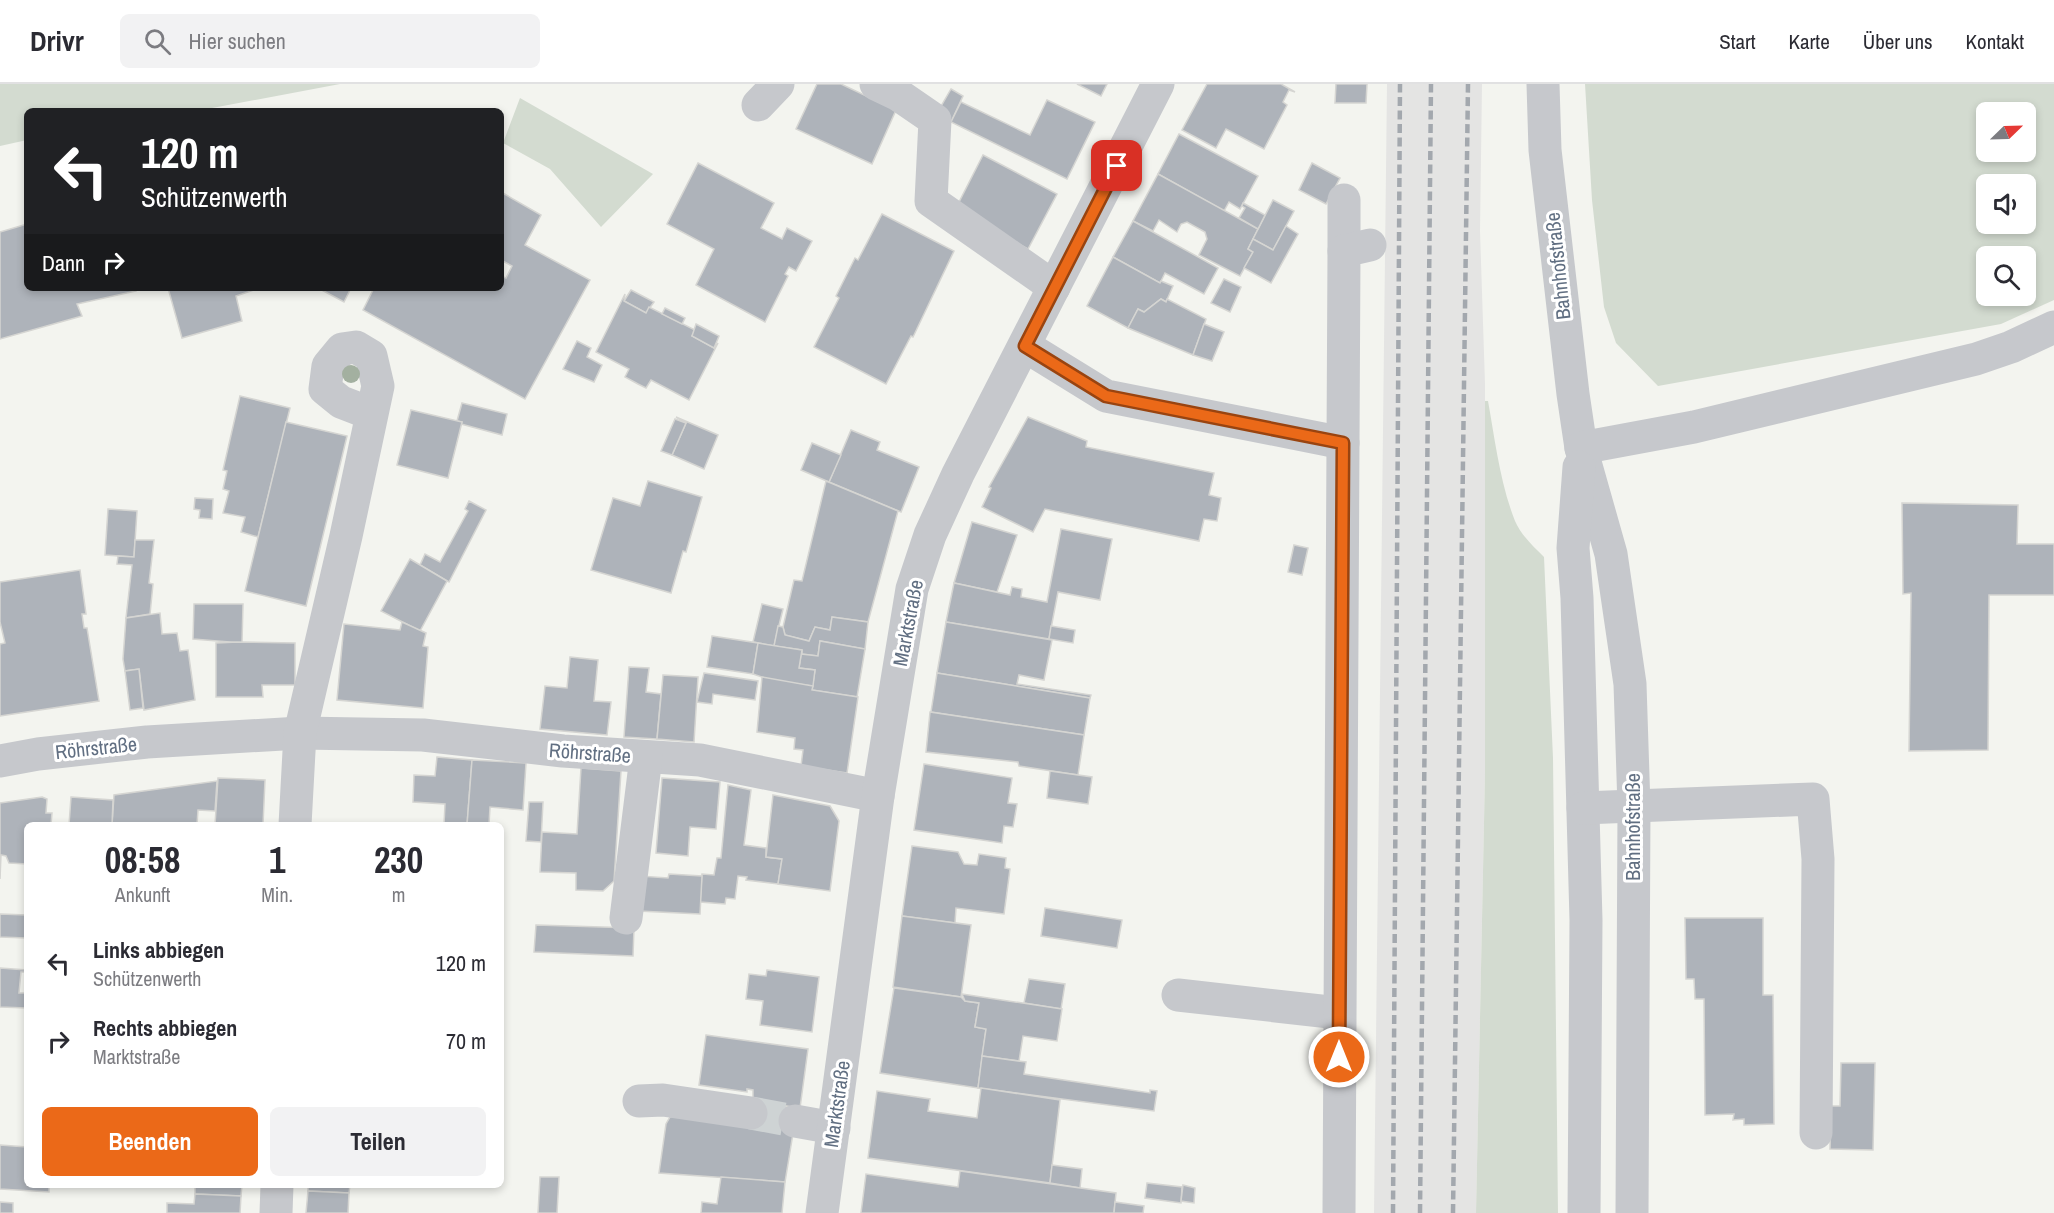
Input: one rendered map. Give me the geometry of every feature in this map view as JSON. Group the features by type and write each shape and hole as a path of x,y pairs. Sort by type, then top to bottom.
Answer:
{"street":[{"path":"876,84 897,94 935,120 931,201 1054,287"},
{"name":"Marktstraße","path":"822,1213 878,796 912,589 930,535 958,474 1158,84"},
{"name":"Bahnhofstraße","path":"1543,84 1545,150 1581,447 1609,545 1630,684 1634,807 1633,1212"},
{"path":"1339,1213 1343,443 1357,248 1344,200"},
{"path":"1581,447 1694,427 1976,359 2011,347 2054,327"},
{"path":"1025,346 1106,396 1343,443"},
{"path":"295,822 300,733 372,414"},
{"name":"Bahnhofstraße","path":"1581,447 1573,548 1577,598 1586,920 1584,1213"},
{"name":"Röhrstraße","path":"0,761 38,754 136,744 300,733 423,735 563,752 700,760 878,796"},
{"path":"626,918 646,757"},
{"path":"1583,808 1813,799 1818,859 1816,1133"},
{"path":"1178,995 1339,1013"},
{"path":"639,1101 663,1101 751,1113"},
{"path":"795,1121 834,1128"},
{"path":"276,1213 277,1188"}],"shaded area":[{"path":"0,84 340,84 212,108 24,108 24,141 0,146"},
{"path":"1387,84 1482,84 1480,231 1485,384 1485,773 1476,1213 1374,1213"},
{"path":"1585,84 2054,84 2054,300 2001,324 1658,386 1616,343 1604,307 1592,200"},
{"path":"520,98 653,174 601,227 550,169 504,144"},
{"path":"1485,401 1488,401 1502,477 1515,521 1524,536 1544,557 1553,758 1558,1213 1476,1213 1485,773"}],"building":[{"path":"817,84 841,84 896,110 872,164 796,129"},
{"path":"1077,84 1107,84 1101,96"},
{"path":"1207,84 1281,84 1295,92 1289,90 1283,102 1287,105 1264,149 1226,129 1216,148 1182,130"},
{"path":"1336,84 1367,84 1366,103 1335,103"},
{"path":"951,89 963,96 951,122 936,115"},
{"path":"1047,100 1095,122 1067,179 951,122 961,102 1030,135"},
{"path":"1179,134 1258,176 1240,209 1229,202 1224,211 1158,174"},
{"path":"983,155 1057,194 1028,249 955,210"},
{"path":"698,163 774,203 761,228 782,239 787,228 812,241 796,271 789,267 785,274 788,276 765,322 696,285 714,249 667,224"},
{"path":"1312,163 1340,178 1326,204 1299,190"},
{"path":"1158,174 1258,229 1248,249 1253,252 1240,276 1199,255 1207,239 1205,232 1187,222 1181,224 1177,232 1159,220 1153,231 1133,221"},
{"path":"504,194 541,215 525,245 590,280 525,399 363,310 372,291 504,291 504,277 506,278 512,266 504,262"},
{"path":"1273,200 1294,211 1273,250 1253,239"},
{"path":"1243,203 1265,215 1258,229 1239,218 1245,208 1242,206"},
{"path":"882,214 954,251 913,337 911,336 886,384 814,347 839,298 836,296 855,258 858,260"},
{"path":"1133,221 1218,268 1204,294 1165,273 1160,283 1113,257"},
{"path":"24,225 24,291 136,291 77,304 82,316 0,339 0,232"},
{"path":"1286,226 1298,234 1271,283 1244,268 1253,252 1248,249 1253,239 1273,250"},
{"path":"1113,257 1160,283 1161,281 1173,286 1166,302 1161,299 1144,312 1138,309 1128,328 1087,306"},
{"path":"1224,279 1241,287 1230,312 1211,303"},
{"path":"631,290 654,302 646,313 624,301"},
{"path":"169,291 251,291 236,296 242,321 182,338"},
{"path":"324,291 350,291 344,302"},
{"path":"625,294 624,301 646,313 649,307 695,330 692,336 714,348 718,343 689,400 651,380 646,388 638,384 625,377 629,369 596,352"},
{"path":"1161,299 1166,302 1167,299 1206,319 1193,355 1128,328 1138,309 1144,312"},
{"path":"665,308 685,318 682,324 662,314"},
{"path":"696,324 719,336 714,348 692,336"},
{"path":"1204,324 1224,332 1212,361 1193,355"},
{"path":"577,341 591,348 587,357 602,365 594,382 563,369"},
{"path":"240,396 290,408 258,537 241,532 245,517 223,513 229,491 223,489 227,471 223,470"},
{"path":"462,403 507,414 502,435 457,421"},
{"path":"411,410 462,422 448,478 397,465"},
{"path":"676,417 718,435 704,469 672,455 686,423"},
{"path":"1028,417 1087,441 1086,447 1214,473 1209,495 1221,498 1217,521 1204,519 1199,541 1045,509 1033,532 982,507 991,488 989,487"},
{"path":"675,419 686,423 672,455 661,451"},
{"path":"286,422 347,436 306,606 245,591"},
{"path":"851,430 880,442 877,450 919,467 901,512 829,482"},
{"path":"812,443 841,455 829,482 801,470"},
{"path":"648,481 702,497 671,593 591,570 613,498 640,506"},
{"path":"826,481 898,511 868,622 832,617 830,630 815,627 809,641 785,635 783,627 794,580 802,581"},
{"path":"195,498 213,499 212,519 199,518 200,510 194,509"},
{"path":"469,501 486,510 449,582 420,565 425,554 440,562 468,511 465,509"},
{"path":"1902,503 2018,505 2017,544 2054,544 2054,595 1989,595 1988,750 1909,751 1911,593 1903,594"},
{"path":"108,509 137,511 134,557 105,555"},
{"path":"972,522 1017,535 997,592 954,583"},
{"path":"1061,529 1112,539 1100,600 1058,592 1049,639 946,622 954,583 1010,595 1012,587 1022,589 1021,597 1047,602"},
{"path":"135,540 154,540 149,583 153,584 150,614 126,618 132,565 117,564 118,556 134,557"},
{"path":"1294,545 1308,548 1302,575 1288,572"},
{"path":"410,559 447,581 420,631 381,611"},
{"path":"80,570 86,614 82,614 84,628 87,628 99,701 0,716 0,644 5,643 0,622 0,582"},
{"path":"194,604 243,604 242,643 193,639"},
{"path":"762,604 783,609 774,646 753,642"},
{"path":"160,613 162,634 177,633 180,651 188,650 195,700 144,710 139,669 125,671 123,659 126,618"},
{"path":"832,617 868,622 865,649 820,641 818,656 802,654 802,650 774,646 778,626 783,627 785,635 809,641 815,627 830,630"},
{"path":"402,622 426,633 423,646 428,647 423,708 337,700 344,624 400,630"},
{"path":"946,622 1052,640 1044,680 1019,675 1017,684 1091,695 1090,698 937,673"},
{"path":"1051,626 1075,630 1073,643 1049,639"},
{"path":"712,636 758,643 753,674 707,667"},
{"path":"820,641 865,649 857,697 812,690 815,670 799,668 801,654 818,656"},
{"path":"216,643 295,643 295,685 262,685 263,697 216,697"},
{"path":"758,643 802,650 799,668 815,670 813,686 774,681 753,674"},
{"path":"570,657 598,660 594,701 611,702 607,735 540,729 545,686 567,688"},
{"path":"629,667 649,668 646,692 661,694 657,739 624,737"},
{"path":"139,669 143,708 130,710 125,671"},
{"path":"704,673 758,681 755,700 713,694 712,704 697,702"},
{"path":"937,673 1090,698 1084,735 931,712"},
{"path":"663,675 698,677 694,742 657,739"},
{"path":"762,677 813,686 812,690 858,697 847,773 801,766 803,750 794,749 795,738 757,732"},
{"path":"930,712 1084,735 1078,775 1019,766 1018,762 926,752"},
{"path":"437,757 472,760 467,822 444,822 445,804 413,802 414,775 435,776"},
{"path":"472,760 526,763 523,810 490,807 489,822 467,822"},
{"path":"924,764 1012,778 1008,803 1017,804 1013,827 1004,826 1002,843 914,830"},
{"path":"581,768 621,771 614,881 603,891 576,890 576,873 540,872 542,832 577,834"},
{"path":"1050,771 1092,777 1088,804 1047,798"},
{"path":"218,778 265,780 263,822 215,822"},
{"path":"662,778 720,782 716,829 690,827 688,856 656,853"},
{"path":"217,781 215,811 198,810 197,822 112,822 114,795"},
{"path":"728,785 751,790 744,845 766,848 766,857 782,859 778,884 746,880 747,877 738,876 735,899 726,898 725,904 700,902 702,874 714,875 717,858 721,858"},
{"path":"773,795 830,806 839,821 830,891 778,884 782,859 766,857"},
{"path":"42,797 47,799 46,813 52,813 51,822 24,822 24,864 9,863 6,856 1,855 0,879 0,803"},
{"path":"71,797 113,800 112,822 69,822"},
{"path":"529,802 543,802 541,842 526,841"},
{"path":"912,846 958,852 964,864 977,865 979,854 1006,858 1005,868 1010,869 1004,914 956,908 955,923 902,916"},
{"path":"669,874 702,876 700,914 638,911 640,876 668,878"},
{"path":"1045,908 1122,920 1117,948 1041,936"},
{"path":"0,914 24,915 24,938 0,937"},
{"path":"902,916 971,925 961,997 893,987"},
{"path":"1685,918 1763,918 1763,995 1773,995 1774,1124 1744,1125 1744,1119 1733,1120 1734,1114 1705,1115 1704,999 1695,999 1694,979 1686,979"},
{"path":"536,925 634,928 633,956 534,952"},
{"path":"0,968 24,970 21,972 19,993 24,993 24,1008 0,1007"},
{"path":"767,970 819,977 812,1032 760,1025 763,1001 746,999 749,974 766,976"},
{"path":"1029,979 1065,984 1061,1009 1024,1003"},
{"path":"894,988 961,997 965,1001 979,1003 975,1027 986,1029 978,1088 880,1073"},
{"path":"962,994 1062,1009 1057,1041 1023,1036 1019,1061 982,1056 986,1029 975,1027 979,1003 965,1001"},
{"path":"706,1035 808,1049 800,1108 753,1101 753,1090 747,1089 747,1092 699,1085"},
{"path":"982,1056 1026,1062 1024,1074 1150,1093 1150,1090 1157,1091 1154,1111 978,1088"},
{"path":"1841,1063 1875,1063 1873,1150 1830,1149 1831,1106 1840,1106"},
{"path":"981,1088 1060,1100 1050,1183 868,1158 877,1091 930,1099 928,1111 977,1118"},
{"path":"753,1101 797,1109 785,1182 659,1173 666,1124 670,1117"},
{"path":"0,1145 24,1147 24,1188 49,1188 49,1192 0,1189"},
{"path":"1052,1165 1082,1169 1080,1188 1050,1183"},
{"path":"960,1171 1116,1193 1114,1213 861,1213 866,1174 958,1187"},
{"path":"540,1177 559,1177 557,1213 538,1213"},
{"path":"721,1177 785,1182 782,1213 701,1213 702,1202 717,1204"},
{"path":"1147,1183 1182,1187 1181,1203 1145,1198"},
{"path":"1183,1185 1195,1188 1194,1203 1181,1201"},
{"path":"195,1188 242,1188 241,1196 195,1194"},
{"path":"308,1188 350,1188 349,1193 308,1191"},
{"path":"308,1191 349,1193 348,1213 306,1213"},
{"path":"195,1194 241,1196 240,1213 167,1213 167,1203 194,1204"},
{"path":"0,1202 13,1203 13,1213 0,1213"},
{"path":"1115,1202 1144,1206 1143,1213 1114,1213"}],"tunnel":[{"path":"751,1113 795,1121"}],"railway":[{"path":"1393,1213 1400,84"},
{"path":"1420,1213 1431,84"},
{"path":"1453,1213 1468,84"}],"route":[{"path":"1117,166 1025,346 1106,396 1343,443 1339,1057"}]}
